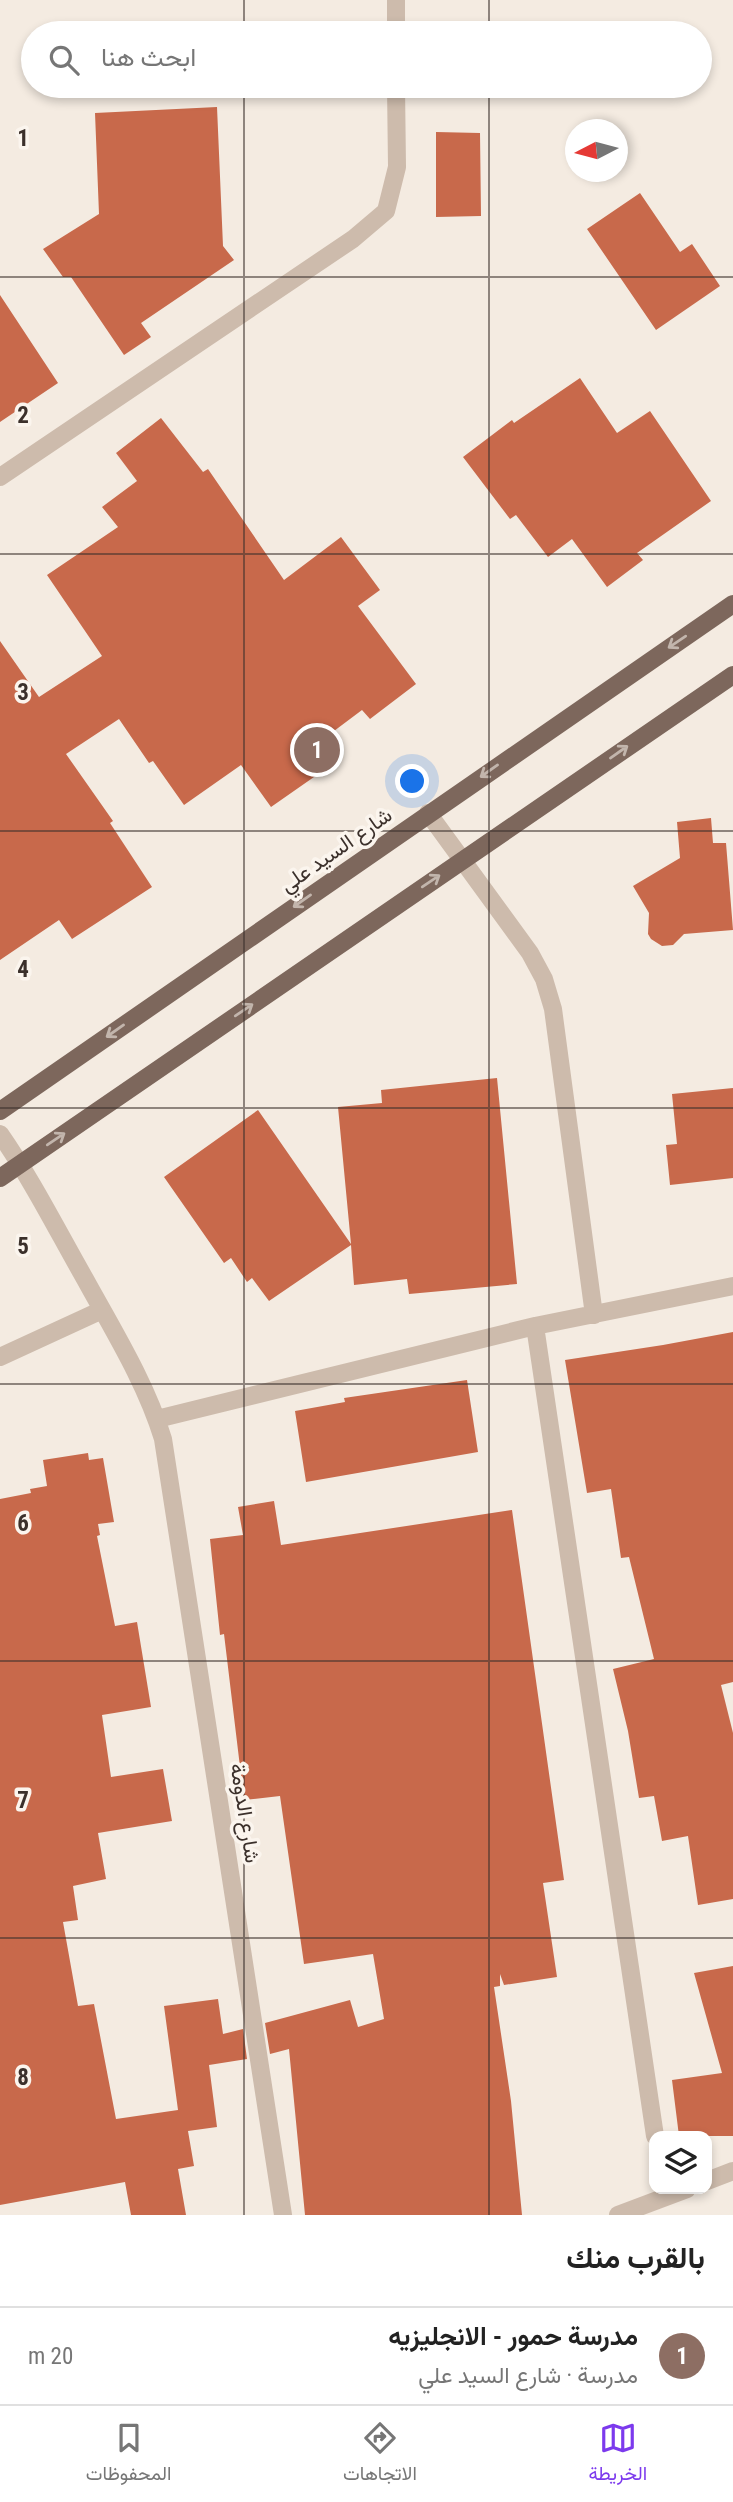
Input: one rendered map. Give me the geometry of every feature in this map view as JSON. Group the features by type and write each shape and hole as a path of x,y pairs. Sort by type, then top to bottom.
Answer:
{"main road":[{"name":"شارع السيد علي","path":"0,1111 733,604"},
{"path":"0,1178 733,675"}],"street":[{"path":"396,0 396,21"},
{"path":"0,477 353,239 386,211 397,167 396,98"},
{"path":"428,813 530,953 544,979 550,999 594,1315"},
{"name":"شارع الدومة","path":"0,1134 20,1164 102,1310 157,1419 167,1458 283,2215"},
{"path":"157,1419 535,1326 733,1286"},
{"path":"0,1357 102,1310"},
{"path":"535,1326 654,2131"},
{"path":"712,2179 733,2171"},
{"path":"618,2215 664,2200"}],"building":[{"path":"217,107 223,246 234,260 141,323 151,337 124,355 71,277 63,277 43,249 99,214 95,113"},
{"path":"436,132 480,133 481,216 436,217"},
{"path":"640,193 680,252 692,244 720,286 656,330 587,229"},
{"path":"0,295 58,383 0,422"},
{"path":"580,378 617,433 650,411 711,501 637,553 643,560 607,587 572,539 548,557 516,515 510,519 463,457 512,420 514,423"},
{"path":"161,418 203,472 208,469 284,580 341,537 380,590 358,606 416,684 370,719 362,710 310,749 324,770 271,807 241,765 184,805 153,761 149,763 119,719 66,754 113,821 110,823 152,887 72,939 59,920 0,960 0,641 39,697 102,656 47,575 118,527 102,507 137,481 116,453"},
{"path":"711,818 713,843 726,843 733,930 684,934 673,945 662,946 648,934 649,913 633,886 680,858 677,822"},
{"path":"497,1078 517,1284 409,1294 407,1279 354,1285 351,1245 269,1301 252,1278 247,1282 231,1258 224,1263 164,1177 258,1110 351,1244 338,1107 382,1103 381,1090"},
{"path":"733,1088 733,1178 670,1185 666,1145 677,1144 672,1094"},
{"path":"733,1332 733,1682 721,1685 733,1733 733,1899 698,1905 688,1836 662,1841 654,1796 639,1798 628,1731 613,1669 654,1659 629,1557 621,1558 611,1489 587,1493 565,1360"},
{"path":"467,1380 478,1452 306,1482 295,1411 345,1402 344,1398"},
{"path":"88,1453 89,1460 103,1458 114,1522 98,1524 100,1535 97,1536 115,1626 137,1622 151,1707 102,1715 111,1777 163,1769 172,1821 98,1833 106,1879 73,1886 78,1920 63,1922 78,2006 94,2004 116,2119 178,2110 164,2006 218,1999 223,2034 243,2029 247,2059 209,2065 217,2127 188,2131 194,2166 178,2169 186,2215 131,2215 125,2182 0,2205 0,1499 31,1493 30,1489 47,1486 43,1460"},
{"path":"274,1501 281,1545 512,1510 564,1880 543,1883 557,1977 504,1985 500,1974 500,1986 494,1987 511,2101 522,2215 305,2215 289,2049 270,2054 265,2023 350,2000 358,2027 384,2019 373,1954 304,1964 280,1796 244,1800 224,1634 220,1635 210,1539 243,1535 238,1507"},
{"path":"733,1966 733,2136 712,2136 712,2131 678,2131 672,2080 722,2073 694,1973"}],"place":[{"name":"مدرسة حمور - الانجليزيه","path":"317,750"}]}
